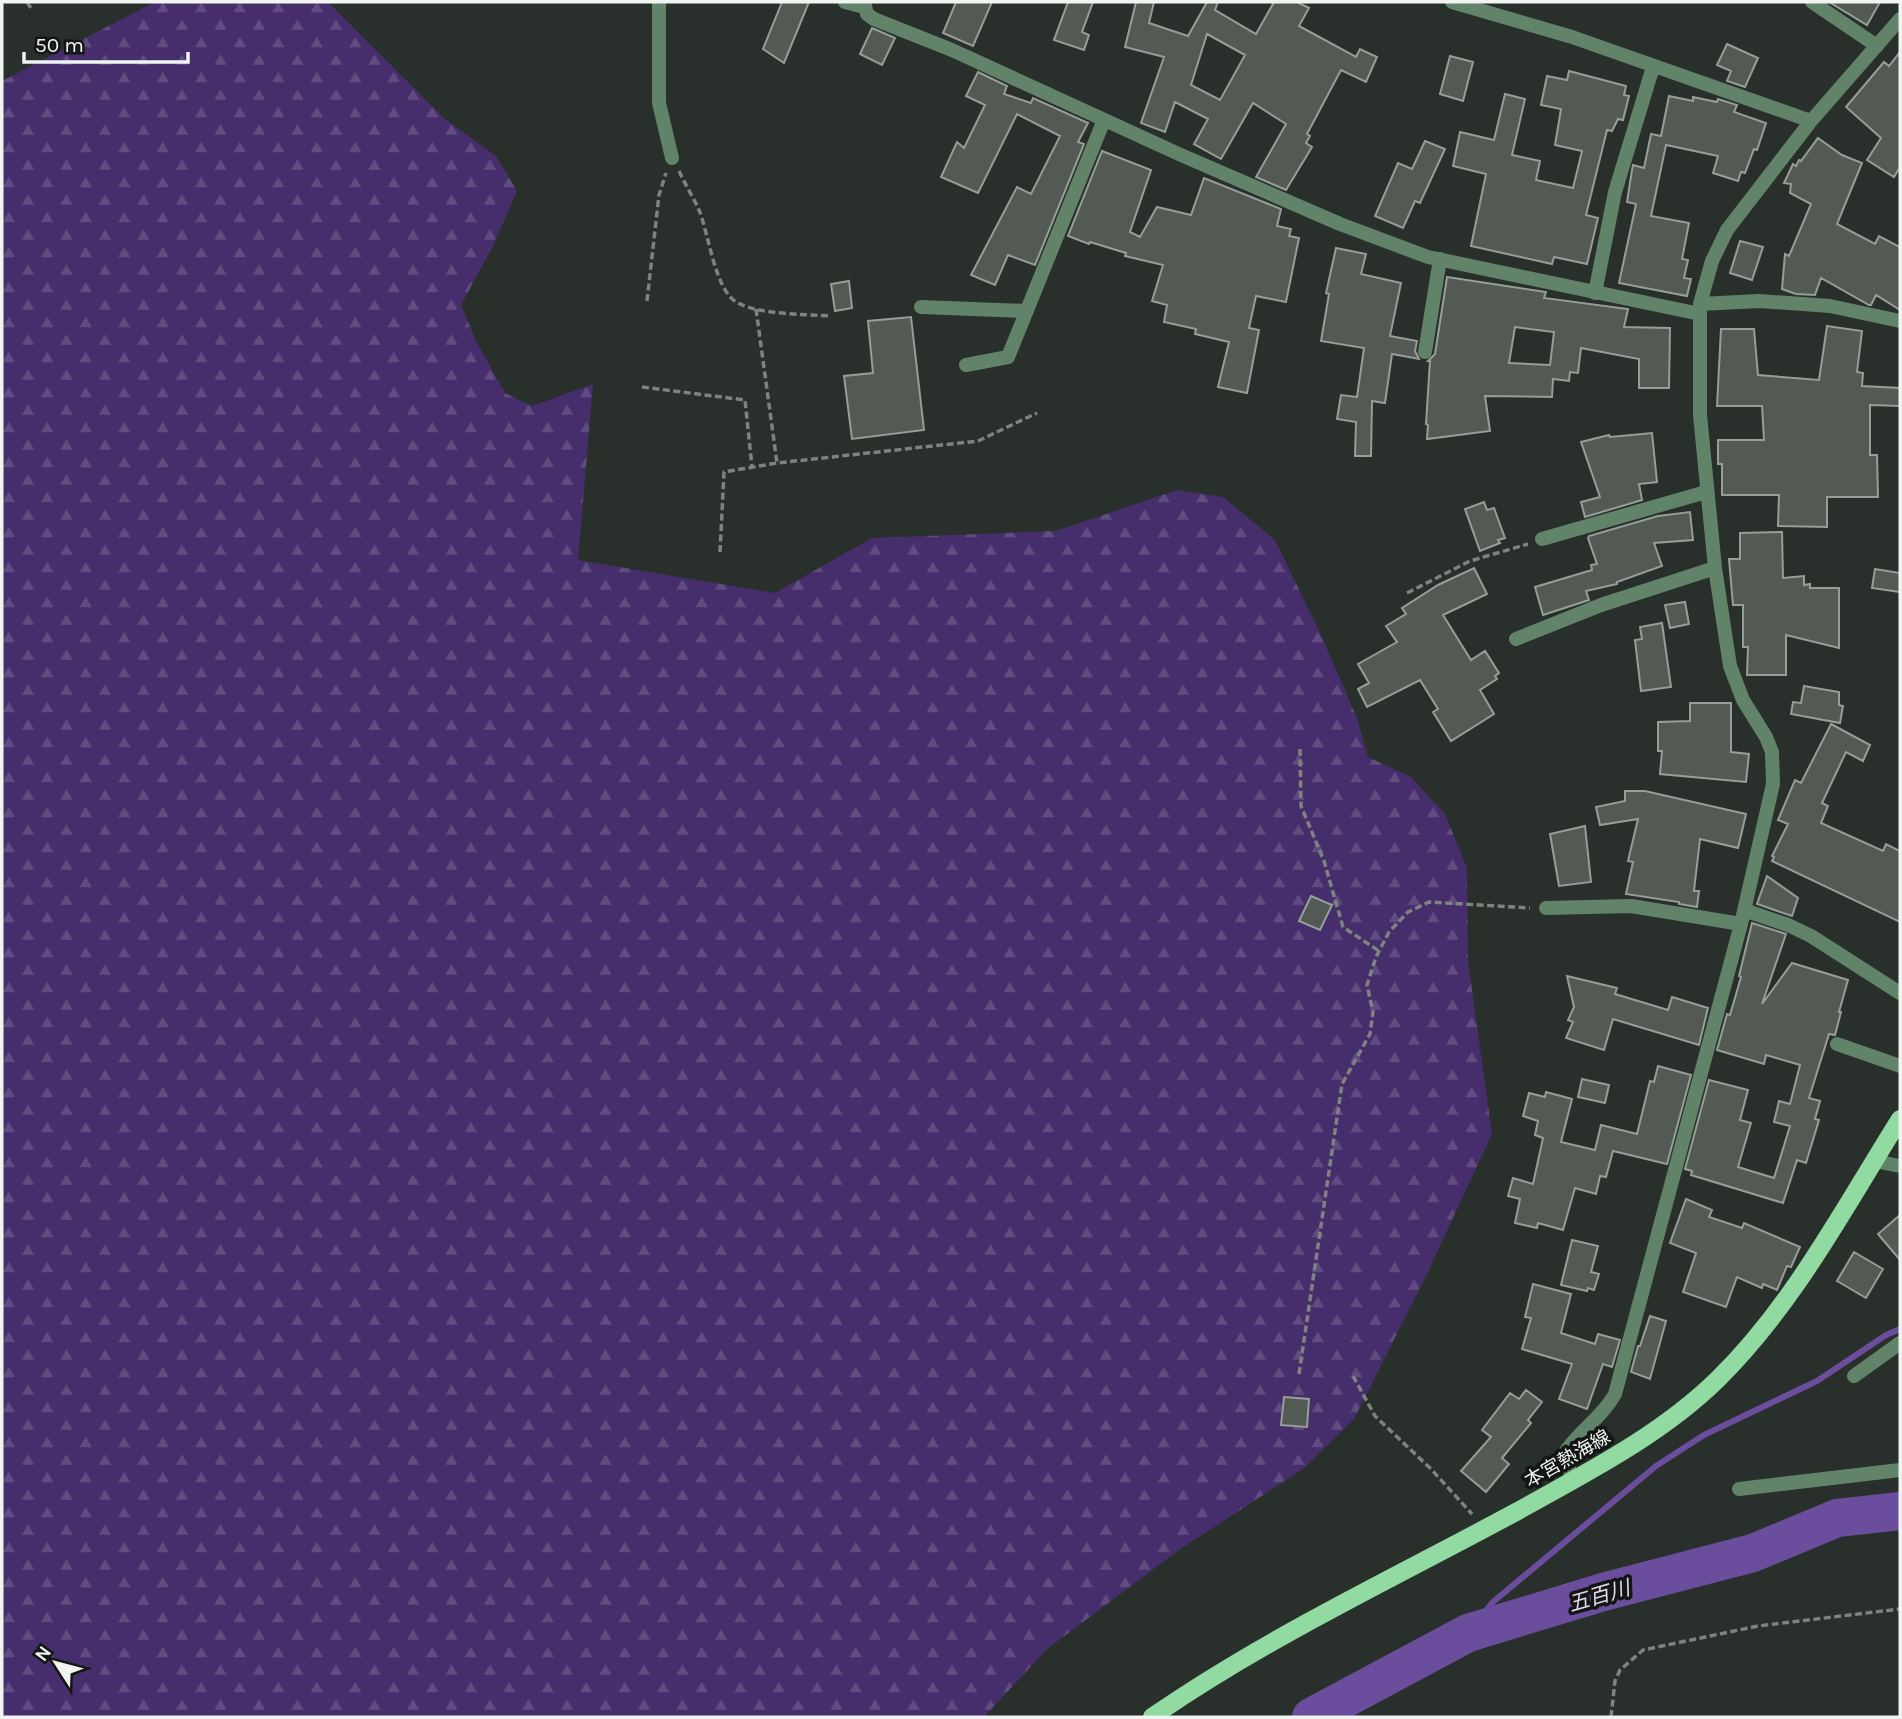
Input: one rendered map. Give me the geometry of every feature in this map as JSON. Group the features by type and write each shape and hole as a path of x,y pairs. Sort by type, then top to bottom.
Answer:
{"main road":[{"name":"本宮熱海線","path":"1152,1717 1220,1671 1573,1480 1640,1440 1684,1409 1718,1378 1789,1296 1900,1119"}],"street":[{"path":"659,2 659,103 672,158"},
{"path":"845,2 864,4 867,14 874,19 952,50 1340,224 1440,259 1595,293 1700,309 1759,301 1830,306 1900,321"},
{"path":"1452,2 1487,6 1653,68 1811,121"},
{"path":"1812,2 1877,46"},
{"path":"1573,1480 1563,1454 1570,1443 1606,1410 1615,1394 1743,917 1773,784 1774,764 1766,737 1743,700 1730,666 1706,492 1700,415 1700,309 1712,261 1727,230 1811,121 1877,46 1897,29"},
{"path":"1595,293 1609,214 1653,68"},
{"path":"966,365 1008,357 1104,120"},
{"path":"1425,352 1440,259"},
{"path":"921,306 1027,311"},
{"path":"1542,539 1706,492"},
{"path":"1516,639 1601,605 1715,568"},
{"path":"1546,908 1631,906 1743,917 1788,925 1811,936 1900,993"},
{"path":"1837,1044 1900,1066"},
{"path":"1874,1161 1900,1166"},
{"path":"1854,1376 1900,1343"},
{"path":"1739,1489 1900,1470"}],"path":[{"path":"27,2 32,10"},
{"path":"648,300 659,195 672,158"},
{"path":"672,158 699,210 722,284 730,297 755,309 830,316"},
{"path":"755,309 777,463"},
{"path":"642,387 745,400 752,467"},
{"path":"720,552 724,472 777,463 978,441 1037,413"},
{"path":"1407,593 1470,561 1542,539"},
{"path":"1300,749 1301,806 1324,861 1343,928 1379,951"},
{"path":"1299,1374 1342,1084 1370,1034 1373,1012 1367,985 1389,932 1408,912 1429,902 1546,908"},
{"path":"1353,1376 1375,1416 1431,1469 1485,1528"},
{"path":"1611,1717 1615,1681 1620,1670 1643,1650 1758,1626 1900,1609"}],"green space":[{"path":"155,2 328,2 445,119 496,156 517,191 493,246 461,305 476,341 505,393 532,406 593,384 578,560 775,593 872,538 1056,531 1177,490 1223,497 1275,540 1357,718 1368,757 1411,777 1445,814 1467,868 1468,961 1492,1134 1426,1276 1354,1419 1303,1469 1179,1550 1047,1649 984,1717 2,1717 2,81"}],"building":[{"path":"782,2 809,2 784,63 763,49"},
{"path":"956,2 992,2 973,46 943,33"},
{"path":"1068,2 1093,2 1082,32 1089,35 1084,50 1054,40"},
{"path":"1136,2 1154,2 1149,23 1188,36 1207,2 1218,2 1215,10 1256,34 1274,2 1297,2 1309,8 1299,26 1356,57 1360,49 1377,57 1366,82 1341,70 1307,134 1310,136 1306,143 1312,147 1286,190 1256,177 1286,124 1253,103 1221,159 1194,144 1208,119 1175,102 1165,132 1141,123 1164,57 1125,47","holes":["1207,34 1245,55 1220,100 1191,85"]},
{"path":"1829,2 1880,2 1867,25"},
{"path":"872,28 895,38 882,65 860,54"},
{"path":"1727,44 1758,58 1745,87 1727,81 1731,71 1717,65"},
{"path":"1900,52 1900,167 1894,177 1867,160 1881,138 1846,107 1884,62 1889,66"},
{"path":"1450,56 1473,62 1463,101 1440,94"},
{"path":"1569,71 1626,86 1624,95 1629,96 1623,120 1618,119 1612,131 1607,130 1586,215 1598,218 1587,264 1554,257 1552,264 1471,246 1486,174 1453,166 1460,132 1494,140 1505,94 1525,99 1512,155 1540,161 1536,180 1573,188 1582,151 1555,145 1561,109 1541,105 1547,76 1567,80"},
{"path":"978,72 1007,86 1004,94 1031,103 1033,98 1088,123 1078,142 1084,144 1035,265 1008,255 995,285 971,275 1017,187 1031,194 1060,136 1017,114 978,193 941,177 957,142 964,148 985,105 966,96"},
{"path":"1669,96 1693,101 1693,97 1717,102 1718,99 1737,105 1734,112 1766,123 1757,150 1754,149 1745,173 1741,172 1738,181 1713,173 1718,156 1666,145 1651,216 1689,223 1682,259 1688,260 1684,278 1691,279 1687,296 1619,283 1636,204 1627,202 1633,165 1644,168 1651,134 1661,136"},
{"path":"1818,138 1842,155 1862,163 1837,224 1875,244 1879,236 1900,247 1900,310 1876,295 1869,305 1821,278 1815,295 1796,294 1782,289 1785,254 1789,256 1811,204 1790,193 1791,184 1784,183 1793,164 1796,166 1799,160 1801,161"},
{"path":"1425,141 1445,149 1420,203 1415,201 1403,228 1375,216 1398,163 1412,169"},
{"path":"1102,151 1151,170 1130,232 1140,237 1157,207 1191,215 1204,178 1281,209 1277,226 1291,229 1289,236 1299,238 1286,302 1256,296 1249,328 1259,330 1247,393 1218,387 1229,342 1195,334 1196,329 1164,322 1167,305 1152,301 1163,265 1125,256 1126,253 1068,236"},
{"path":"1740,241 1763,247 1752,280 1730,273"},
{"path":"1336,248 1366,254 1361,274 1401,283 1390,336 1417,341 1415,351 1419,359 1392,354 1385,403 1372,401 1371,456 1355,456 1356,422 1337,419 1341,395 1357,397 1364,348 1321,341 1329,294 1326,293"},
{"path":"1447,277 1546,292 1544,298 1628,309 1624,327 1670,328 1669,388 1639,388 1639,359 1581,348 1578,373 1570,372 1569,381 1553,379 1552,397 1485,396 1490,431 1427,439 1428,361 1435,354","holes":["1515,327 1554,332 1550,365 1509,363"]},
{"path":"849,281 852,308 835,311 831,284"},
{"path":"911,317 924,430 852,439 844,376 873,373 868,321"},
{"path":"1827,326 1862,331 1857,372 1863,373 1862,386 1900,388 1900,406 1870,405 1870,455 1877,455 1878,497 1827,497 1827,527 1778,526 1779,495 1722,495 1722,464 1718,464 1718,440 1764,440 1762,406 1717,406 1721,329 1754,329 1758,375 1819,380"},
{"path":"1652,433 1657,482 1639,484 1642,500 1585,517 1581,502 1600,497 1581,442 1609,435"},
{"path":"1484,502 1487,510 1494,508 1505,538 1498,540 1500,543 1480,551 1465,509"},
{"path":"1690,512 1693,540 1654,543 1662,566 1617,584 1586,591 1589,600 1543,615 1535,587 1592,570 1591,565 1597,564 1589,536 1658,516"},
{"path":"1782,532 1783,578 1804,576 1804,585 1810,584 1810,588 1839,588 1839,648 1786,635 1786,675 1747,675 1748,647 1743,647 1743,605 1733,605 1729,559 1740,559 1740,533"},
{"path":"1474,568 1487,594 1443,615 1471,660 1485,651 1499,673 1495,676 1497,679 1480,690 1494,714 1451,741 1433,712 1438,709 1420,680 1367,707 1358,689 1369,683 1358,664 1397,642 1386,626 1406,614 1402,608 1438,585"},
{"path":"1875,569 1900,573 1900,592 1872,588"},
{"path":"1685,602 1689,624 1670,628 1665,605"},
{"path":"1662,623 1671,687 1641,691 1635,640 1642,639 1640,627"},
{"path":"1804,686 1839,692 1839,705 1843,706 1840,723 1791,714 1793,702 1801,703"},
{"path":"1690,703 1731,703 1731,752 1749,754 1746,782 1660,774 1662,751 1658,751 1658,722 1690,721"},
{"path":"1831,724 1870,745 1863,761 1846,752 1822,803 1828,806 1821,823 1883,851 1886,844 1900,851 1900,922 1772,861 1788,824 1778,820 1795,780 1801,783"},
{"path":"1625,791 1645,791 1746,814 1738,848 1700,839 1694,891 1699,891 1697,907 1626,894 1633,862 1628,861 1638,819 1600,825 1596,807 1625,801"},
{"path":"1585,826 1591,882 1559,886 1550,834"},
{"path":"1767,876 1798,898 1792,916 1757,904"},
{"path":"1311,896 1332,905 1320,930 1299,921"},
{"path":"1752,923 1786,934 1762,1004 1792,963 1848,980 1835,1035 1829,1034 1809,1098 1820,1101 1815,1119 1819,1120 1806,1163 1797,1160 1783,1203 1691,1175 1692,1171 1685,1169 1709,1080 1748,1090 1740,1120 1751,1123 1738,1167 1774,1178 1790,1126 1774,1122 1779,1101 1790,1104 1800,1065 1766,1055 1764,1064 1717,1050 1741,977 1739,976"},
{"path":"1567,976 1617,988 1615,994 1668,1010 1672,997 1708,1008 1699,1045 1613,1019 1604,1050 1566,1038 1573,1022 1568,1020 1574,1007"},
{"path":"1658,1066 1691,1075 1667,1164 1613,1151 1606,1177 1600,1176 1596,1194 1575,1188 1563,1230 1538,1223 1537,1228 1515,1223 1520,1199 1508,1196 1513,1178 1533,1184 1543,1138 1535,1135 1538,1121 1523,1116 1529,1093 1545,1097 1546,1092 1572,1099 1561,1142 1595,1150 1601,1125 1637,1134 1650,1081 1654,1082"},
{"path":"1582,1079 1609,1085 1605,1103 1578,1097"},
{"path":"1686,1199 1712,1210 1709,1217 1742,1228 1744,1223 1800,1247 1791,1267 1787,1266 1777,1290 1763,1284 1762,1288 1737,1277 1726,1307 1683,1292 1696,1253 1670,1243"},
{"path":"1900,1215 1900,1260 1878,1234"},
{"path":"1572,1240 1598,1246 1591,1272 1599,1274 1594,1290 1561,1285"},
{"path":"1854,1252 1883,1269 1866,1298 1837,1281"},
{"path":"1533,1284 1571,1294 1561,1333 1595,1344 1598,1334 1620,1340 1612,1367 1603,1364 1587,1409 1559,1399 1572,1364 1522,1349 1531,1318 1525,1317"},
{"path":"1650,1316 1666,1321 1650,1379 1631,1372"},
{"path":"1526,1390 1542,1402 1528,1420 1531,1423 1502,1458 1509,1464 1486,1492 1461,1471 1491,1437 1482,1430 1510,1393 1519,1399"},
{"path":"1284,1397 1309,1399 1307,1427 1281,1425"}],"waterway":[{"path":"1468,1633 1493,1602 1656,1466 1704,1435 1817,1381 1886,1335 1900,1329"},
{"name":"五百川","path":"1311,1717 1468,1633 1603,1592 1753,1553 1837,1518 1900,1511"}]}
